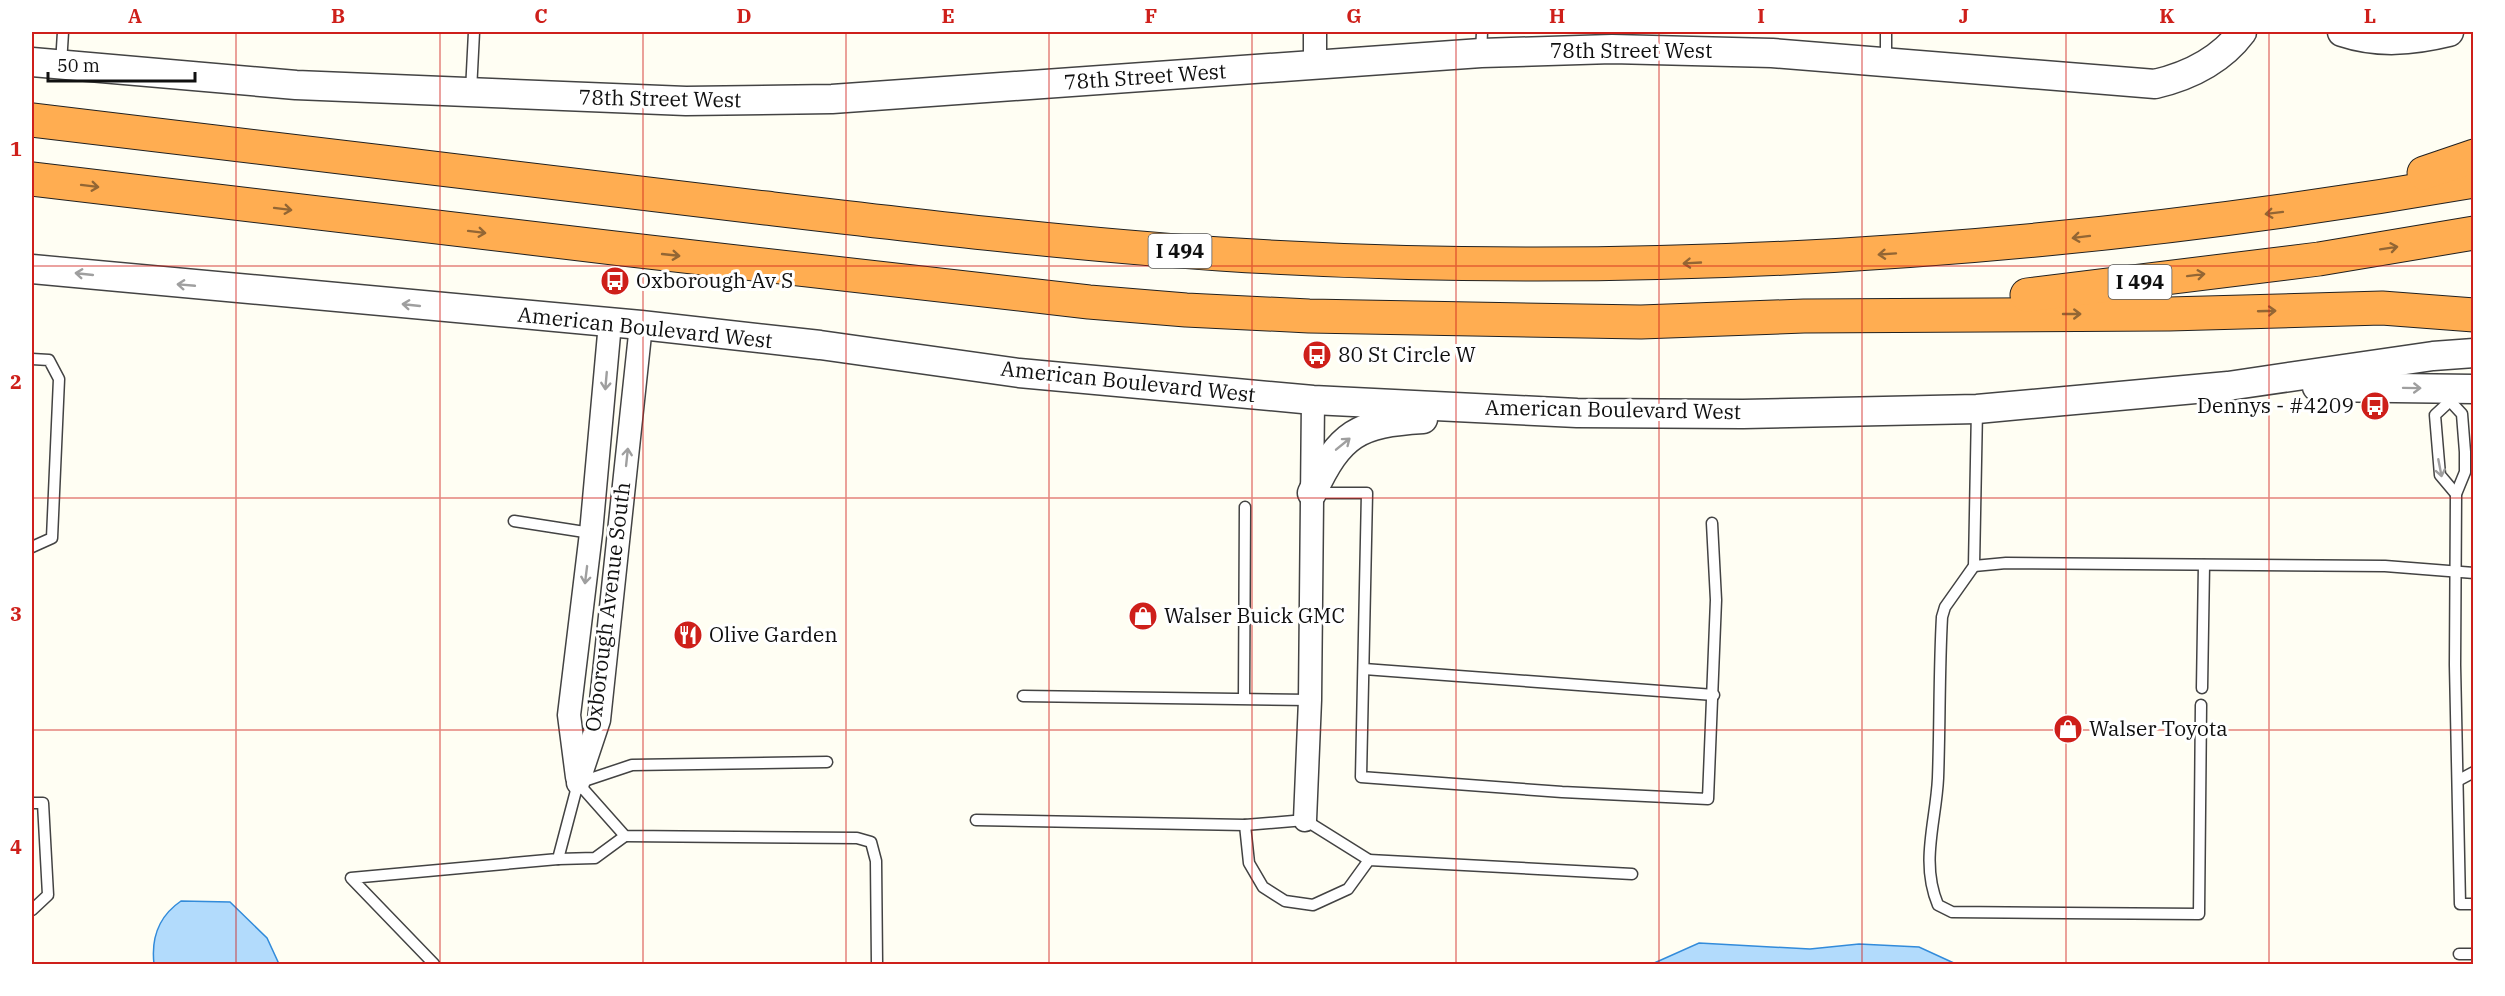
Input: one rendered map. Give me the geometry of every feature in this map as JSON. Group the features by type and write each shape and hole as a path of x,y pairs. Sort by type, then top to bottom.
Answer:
{"highway":[{"name":"I 494","path":"32,120 1000,236 1226,255 1424,263 1677,264 1867,255 2027,243 2332,205 2474,181"},
{"path":"2332,205 2474,156"},
{"name":"I 494","path":"32,179 626,250 1089,302 1186,310 1309,316 1641,322 1804,316 2061,292 2319,259 2474,233"},
{"path":"1804,316 2169,314 2382,308 2474,315"}],"street":[{"path":"1315,32 1315,64"},
{"name":"78th Street West","path":"32,62 296,85 686,101 832,99 1315,64 1481,42 1612,49 1772,53 2155,84 2178,79 2204,66 2242,32"},
{"path":"2342,32 2362,39 2383,41 2449,32"},
{"name":"American Boulevard West","path":"32,269 470,311 610,322 820,345 1019,373 1313,400 1552,412 1743,414 1977,409 2228,386 2433,356 2474,353"},
{"name":"Oxborough Avenue South","path":"578,783 570,715 591,533 610,322"},
{"name":"Oxborough Avenue South","path":"578,783 599,720 641,326"},
{"name":"American Boulevard West","path":"2228,386 2457,393"},
{"path":"1305,820 1310,700 1313,400"},
{"path":"1312,493 1328,459 1340,444 1378,423 1552,412"}],"lane":[{"path":"61,64 63,32"},
{"path":"471,93 474,32"},
{"path":"1886,32 1886,62"},
{"path":"32,359 49,360 59,379 52,538 32,547"},
{"path":"2456,494 2440,475 2435,415 2457,393"},
{"path":"2457,393 2462,414 2465,452 2465,472 2456,494 2455,665 2460,904 2474,904"},
{"path":"1977,409 1974,566 1942,617 1938,781 1929,885 1938,905 1952,912 2199,914 2201,705"},
{"path":"1312,493 1367,493 1361,777 1425,783 1708,799 1714,695 1716,600 1712,523"},
{"path":"1244,698 1245,507"},
{"path":"514,521 591,533"},
{"path":"1974,566 2006,563 2204,565 2456,570 2474,573"},
{"path":"2202,688 2204,565"},
{"path":"1364,669 1714,695"},
{"path":"1023,696 1310,700"},
{"path":"578,783 632,765 827,762"},
{"path":"2459,780 2474,772"},
{"path":"578,783 625,836"},
{"path":"558,859 578,783"},
{"path":"32,802 43,803 48,895 32,910"},
{"path":"976,820 1245,825 1305,820 1369,860 1632,874"},
{"path":"1245,825 1249,864 1263,887 1285,901 1313,905 1348,889 1369,860"},
{"path":"434,964 351,878 558,859 595,858 625,836 857,838 871,842 876,861 877,964"},
{"path":"2459,954 2474,954"}],"water":[{"path":"181,901 230,902 267,938 279,964 154,964 154,945 158,928 167,914"},
{"path":"1699,943 1810,949 1859,944 1919,947 1956,964 1652,964"}],"place":[{"name":"Oxborough Av S","path":"615,281"},
{"name":"80 St Circle W","path":"1317,355"},
{"name":"Dennys - #4209","path":"2375,406"},
{"name":"Walser Buick GMC","path":"1143,616"},
{"name":"Olive Garden","path":"688,635"},
{"name":"Walser Toyota","path":"2068,729"}]}
